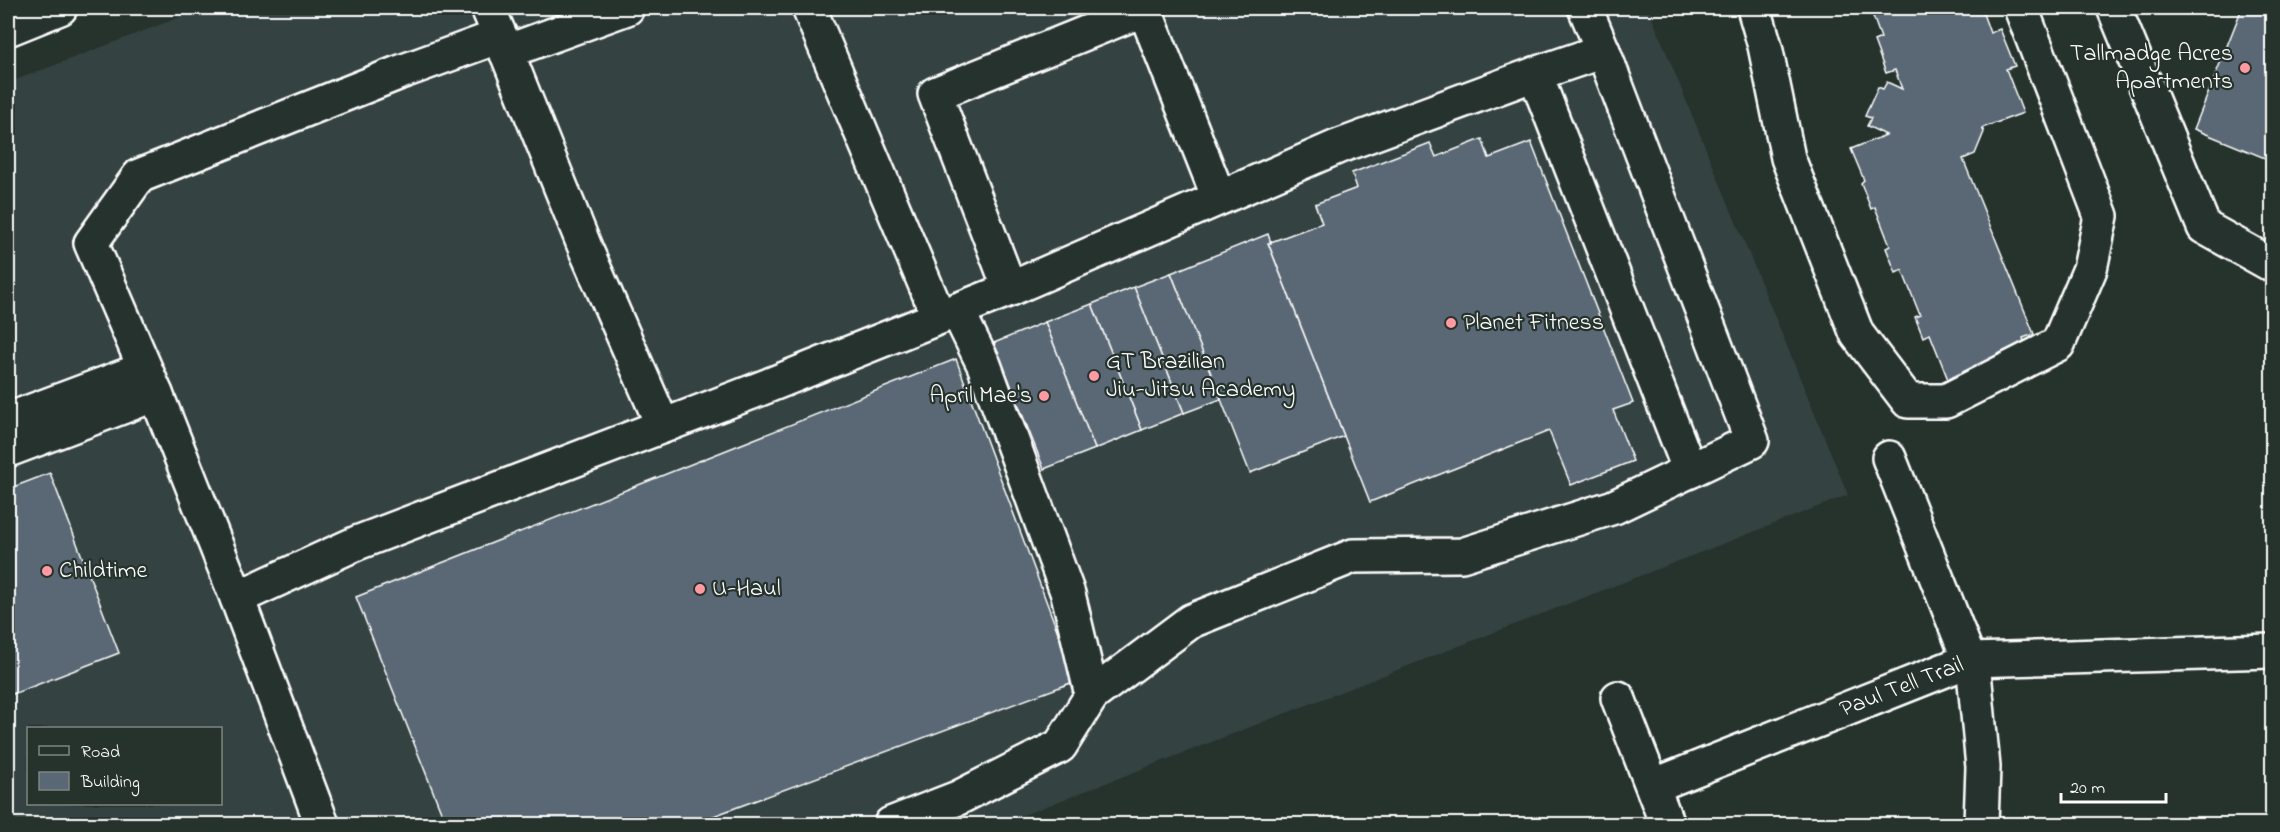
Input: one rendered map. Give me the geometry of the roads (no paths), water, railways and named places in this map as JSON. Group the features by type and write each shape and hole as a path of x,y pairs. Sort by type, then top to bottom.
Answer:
{"street":[{"path":"322,825 237,597 92,243 139,176 498,32 627,8"},
{"path":"810,8 948,313 984,365 1068,594 1092,695"},
{"path":"1010,289 934,94 1145,8 1219,198"},
{"path":"891,825 958,798 1060,746 1092,695 1191,621 1353,556 1462,555 1614,507 1752,441 1585,8"},
{"path":"1754,8 1765,46 1788,158 1857,334 1908,401 1946,401 2058,344 2090,269 2101,216 2021,8"},
{"path":"2114,8 2204,227 2272,266"},
{"path":"8,29 52,9"},
{"path":"498,32 586,250 663,426"},
{"path":"237,597 357,543 663,426 1010,289 1337,147 1603,51"},
{"path":"1535,74 1690,471"},
{"path":"8,420 150,381"},
{"path":"8,450 150,381"},
{"path":"1889,458 1974,672 1983,767 1981,825"},
{"name":"Paul Tell Trail","path":"1653,786 1970,660 2272,651"},
{"path":"1618,698 1667,825"}],"place":[{"name":"Tallmadge Acres Apartments","path":"2245,68"},
{"name":"Planet Fitness","path":"1451,323"},
{"name":"GT Brazilian Jiu-Jitsu Academy","path":"1094,376"},
{"name":"April Mae's","path":"1044,396"},
{"name":"Childtime","path":"47,571"},
{"name":"U-Haul","path":"700,589"}]}
